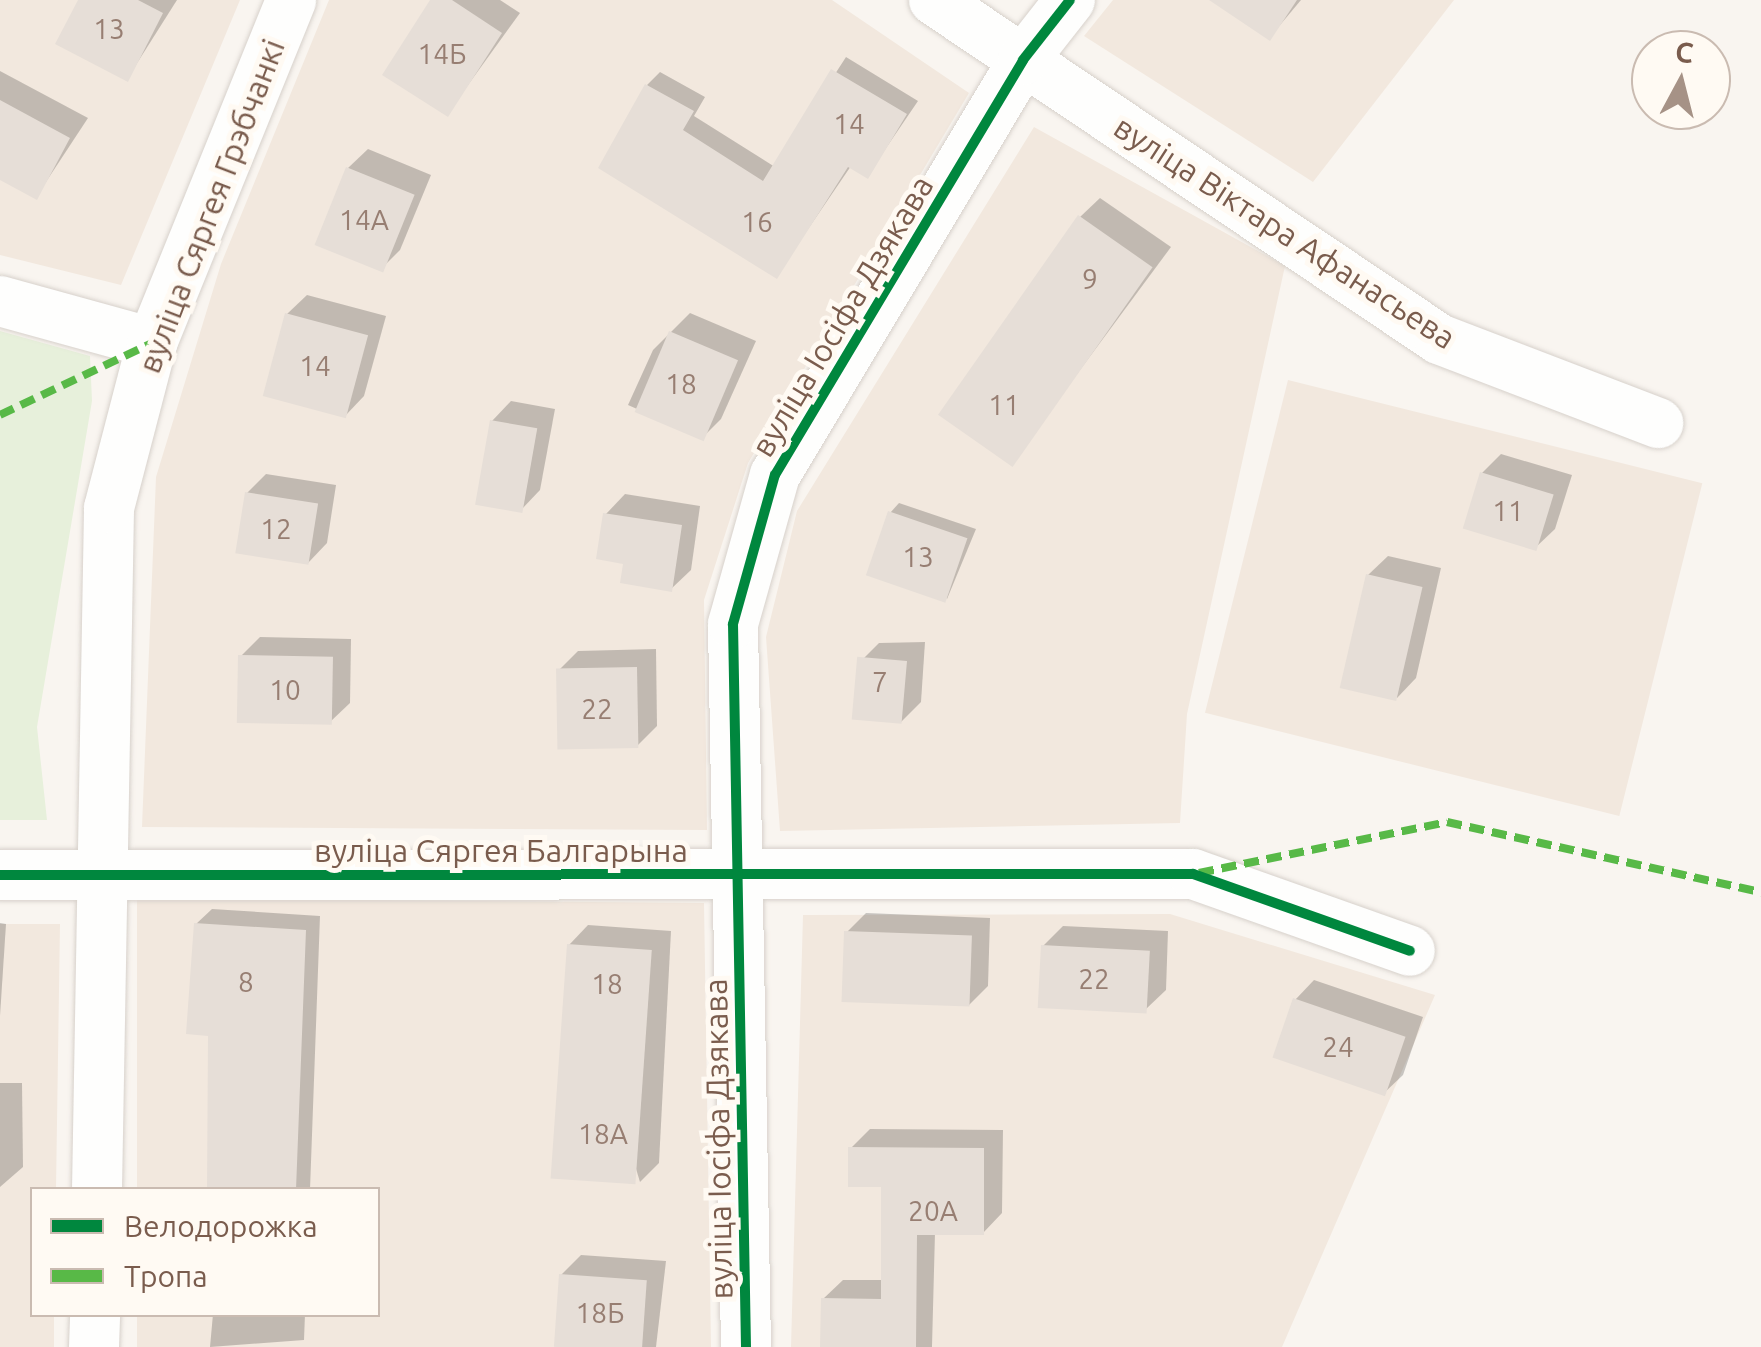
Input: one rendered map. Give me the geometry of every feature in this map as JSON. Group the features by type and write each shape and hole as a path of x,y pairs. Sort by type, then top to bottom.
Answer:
{"street":[{"name":"вуліца Сяргея Грэбчанкі","path":"97,1187 110,508 152,344 291,0"},
{"name":"вуліца Віктара Афанасьева","path":"934,0 1439,339 1658,423"},
{"name":"вуліца Іосіфа Дзякава","path":"746,1347 733,624 775,475 1023,60 1070,0"},
{"path":"0,301 152,344"},
{"name":"вуліца Сяргея Балгарына","path":"0,875 1193,874 1410,951"},
{"path":"94,1347 95,1317"}],"shaded area":[{"path":"0,0 240,0 121,285 0,255"},
{"path":"329,0 832,0 969,93 748,463 704,600 707,830 142,827 156,477 221,264"},
{"path":"1113,0 1454,0 1313,182 1084,36"},
{"path":"1034,127 1285,266 1187,714 1180,823 780,831 766,637 797,511"},
{"path":"1288,380 1702,483 1619,816 1205,713"},
{"path":"137,898 704,903 711,1347 137,1347 137,1317 380,1317 380,1187 137,1187"},
{"path":"1170,914 1435,995 1282,1347 791,1347 803,915"},
{"path":"0,924 60,924 56,1187 30,1187 30,1317 54,1317 54,1347 0,1347"}],"green space":[{"path":"0,331 90,356 92,401 37,727 47,820 0,820"}],"building":[{"path":"78,0 138,0 163,13 128,82 55,44"},
{"path":"430,0 452,0 502,33 448,117 382,75"},
{"path":"1209,0 1297,0 1270,41"},
{"path":"831,69 907,114 868,179 848,167 777,279 598,168 645,84 694,111 683,130 763,181"},
{"path":"0,100 70,138 37,200 0,180"},
{"path":"346,167 415,195 383,273 315,245"},
{"path":"1078,215 1153,267 1013,467 938,415"},
{"path":"285,313 368,335 346,418 263,396"},
{"path":"669,331 738,360 704,441 635,412"},
{"path":"490,420 537,428 522,513 475,505"},
{"path":"1480,472 1554,495 1536,551 1463,528"},
{"path":"245,492 318,504 308,565 235,553"},
{"path":"888,511 967,538 945,603 866,575"},
{"path":"603,513 682,525 672,592 620,583 623,564 596,559"},
{"path":"1366,574 1423,587 1396,701 1340,688"},
{"path":"238,655 333,657 332,725 237,723"},
{"path":"857,657 907,661 902,724 852,719"},
{"path":"637,667 638,748 557,749 556,668"},
{"path":"194,923 306,930 296,1187 207,1187 208,1036 186,1034"},
{"path":"844,931 972,935 969,1006 842,1002"},
{"path":"567,944 652,950 635,1184 551,1178"},
{"path":"1041,945 1150,951 1147,1014 1038,1008"},
{"path":"1293,998 1406,1037 1385,1096 1272,1058"},
{"path":"848,1147 984,1148 984,1235 917,1235 916,1347 820,1347 821,1298 881,1299 881,1187 848,1187"},
{"path":"559,1274 647,1280 642,1347 554,1347"}],"marked path":[{"path":"0,415 152,343"},
{"path":"1199,873 1447,822 1761,892"}],"cycle path":[{"path":"746,1347 733,624 775,475 1023,60 1070,0"},
{"path":"0,875 1193,874 1410,951"}]}
